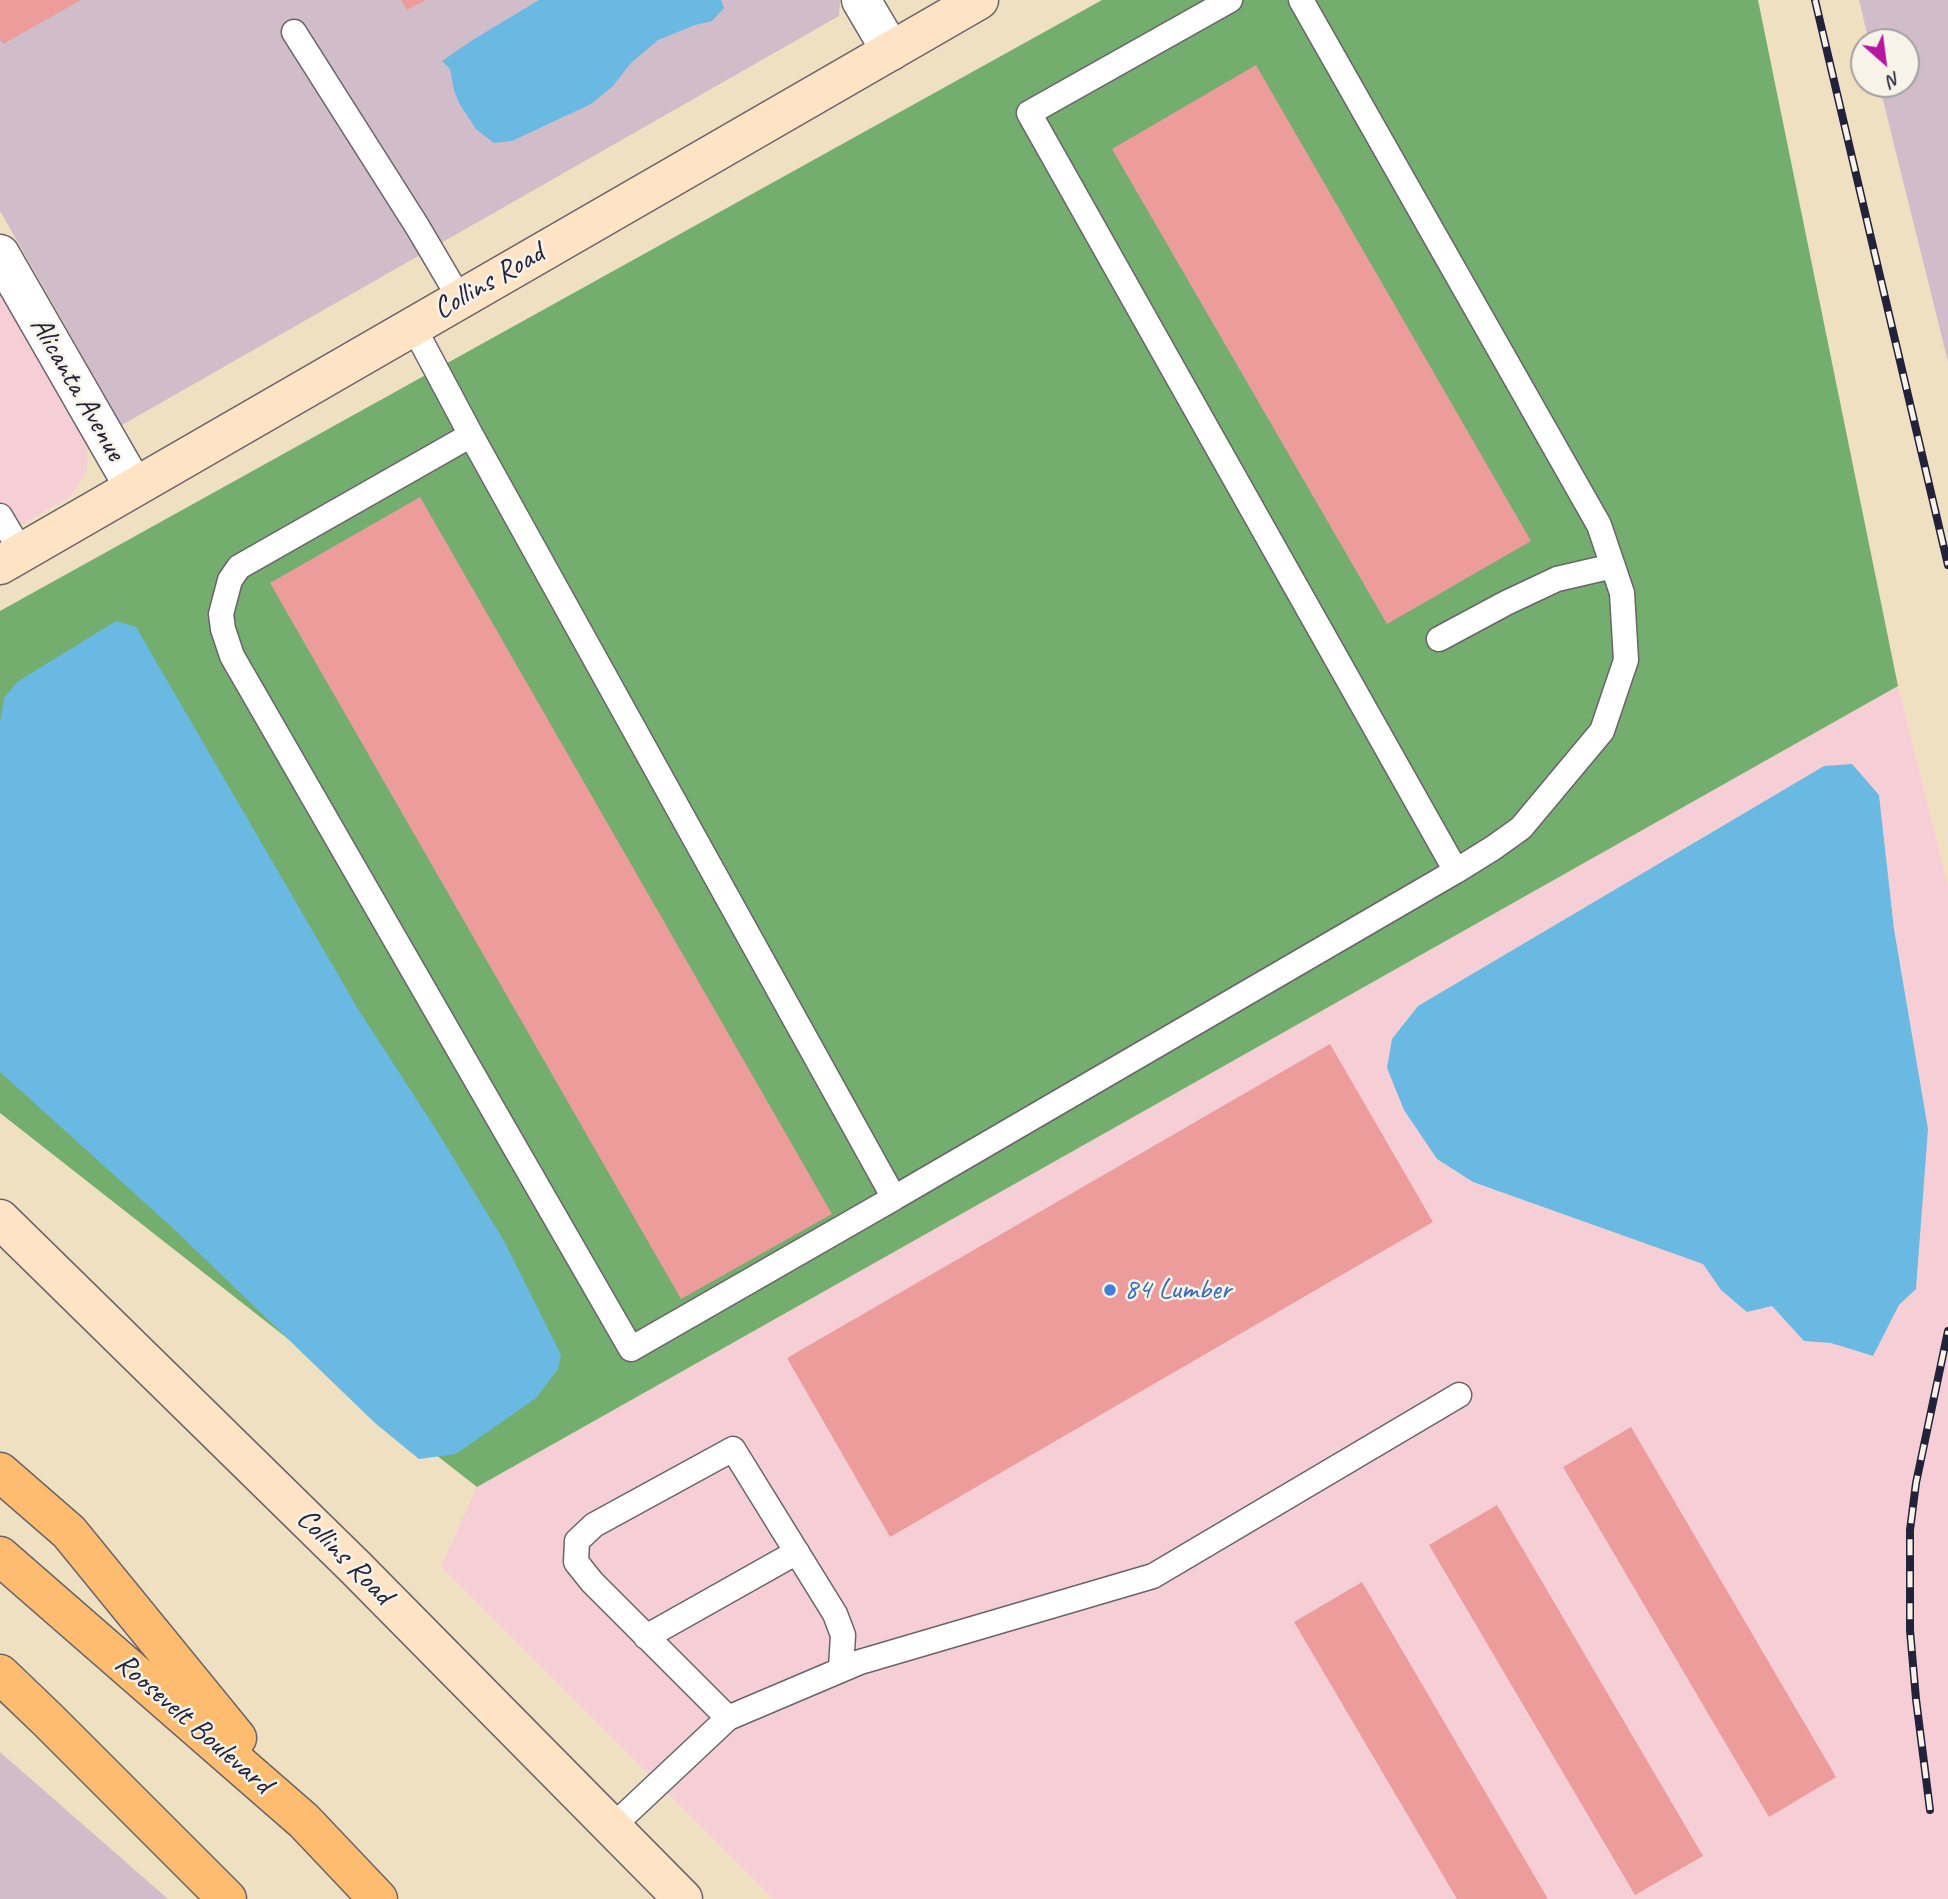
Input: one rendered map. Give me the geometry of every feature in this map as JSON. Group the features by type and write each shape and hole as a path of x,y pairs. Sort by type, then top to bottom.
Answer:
{"highway":[{"path":"0,1472 69,1532 304,1821"},
{"name":"Roosevelt Boulevard","path":"0,1556 304,1821 378,1899"},
{"path":"0,1674 227,1899"}],"street":[{"path":"862,0 891,51"},
{"name":"Collins Road","path":"11,559 979,0"},
{"name":"Alicanta Avenue","path":"0,254 134,487"},
{"name":"Collins Road","path":"0,1219 355,1567 683,1899"}],"lane":[{"path":"1230,0 1029,113 1456,872"},
{"path":"471,435 239,567 230,579 221,614 223,629 232,656 631,1349 1456,872 1521,828 1602,731 1626,660 1622,593 1599,525 1301,0"},
{"path":"294,33 417,226 460,299"},
{"path":"413,326 894,1198"},
{"path":"0,516 11,559"},
{"path":"1439,639 1557,579 1613,566"},
{"path":"612,1827 728,1718 860,1662 1153,1576 1459,1395"},
{"path":"728,1718 592,1583 576,1562 577,1541 594,1525 733,1449 835,1614 844,1635 841,1669"},
{"path":"646,1637 797,1552"}],"shaded area":[{"path":"0,0 840,0 839,16 122,425 0,211"},
{"path":"1859,0 1948,0 1948,362 1882,98 1920,98 1920,28 1866,28"},
{"path":"0,285 86,434 87,470 71,496 0,537"},
{"path":"1898,686 1948,886 1948,1899 773,1899 441,1567 477,1487","holes":["1824,766 1879,795 1894,929 1928,1129 1916,1289 1899,1305 1873,1356 1831,1343 1804,1340 1772,1306 1721,1290 1703,1264 1473,1182 1437,1159 1392,1039 1418,1006"]},
{"path":"0,1752 168,1899 0,1899"}],"green space":[{"path":"1102,0 1758,0 1898,686 477,1487 0,1113 0,611"}],"water":[{"path":"539,0 721,0 724,8 712,21 658,40 631,63 613,86 591,104 512,141 494,143 476,129 459,103 450,69 442,61"},
{"path":"116,621 136,627 358,1009 504,1241 561,1355 558,1369 536,1398 456,1454 419,1459 375,1423 175,1230 0,1072 0,722 4,698 17,682"},
{"path":"1852,764 1879,795 1894,929 1928,1129 1916,1289 1899,1305 1873,1356 1831,1343 1804,1341 1772,1306 1747,1312 1721,1290 1703,1264 1473,1182 1437,1159 1404,1110 1387,1068 1392,1039 1418,1006 1824,766"}],"building":[{"path":"0,0 81,0 3,44 0,39"},
{"path":"401,0 426,0 407,10"},
{"path":"1256,65 1531,541 1387,624 1112,149"},
{"path":"420,497 832,1214 681,1299 270,583"},
{"name":"84 Lumber","path":"1330,1044 1433,1222 890,1537 787,1358"},
{"path":"1631,1427 1836,1777 1769,1817 1563,1467"},
{"path":"1497,1505 1703,1856 1635,1895 1429,1545"},
{"path":"1362,1582 1548,1899 1457,1899 1294,1622"}],"railway":[{"path":"1815,0 1948,565"},
{"path":"1930,1810 1910,1630 1910,1530 1916,1483 1948,1331"}],"place":[{"name":"84 Lumber","path":"1110,1290"}]}
